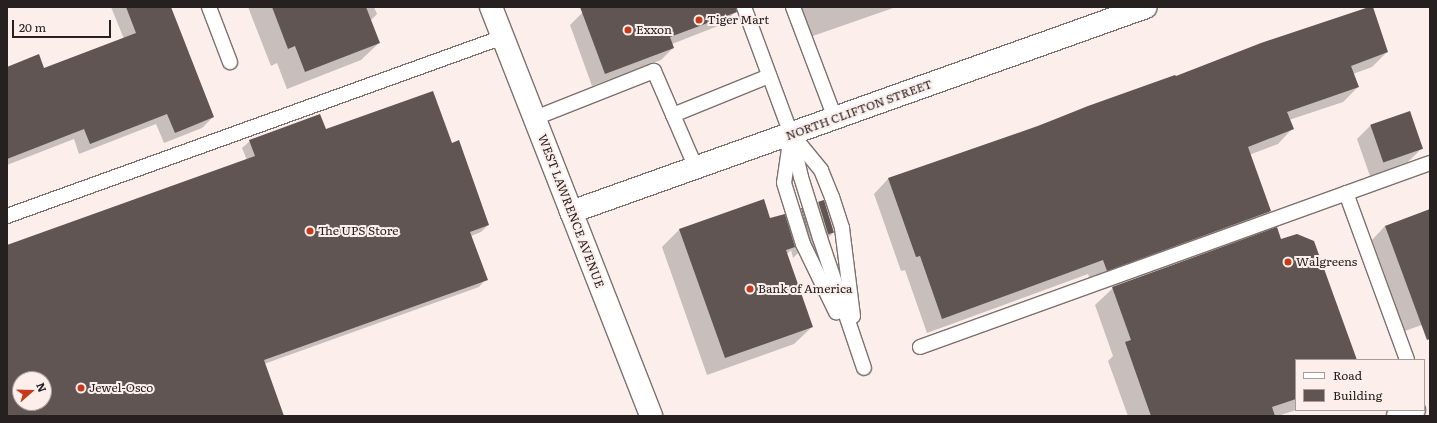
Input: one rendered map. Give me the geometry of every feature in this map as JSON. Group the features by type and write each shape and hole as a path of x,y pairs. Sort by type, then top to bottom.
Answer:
{"street":[{"name":"WEST LAWRENCE AVENUE","path":"491,7 651,416"},
{"name":"NORTH CLIFTON STREET","path":"571,212 1146,7"},
{"path":"1398,416 1411,411"}],"lane":[{"path":"209,7 230,62"},
{"path":"744,7 791,134 821,170 832,196 842,228 850,300 864,368 803,244 792,211 784,183 791,134"},
{"path":"792,7 835,118"},
{"path":"7,216 503,37"},
{"path":"535,118 654,71 696,168"},
{"path":"673,115 769,76"},
{"path":"920,347 1430,163"},
{"path":"1346,193 1407,359"}],"building":[{"path":"126,7 171,7 214,117 175,133 167,114 90,144 84,129 7,159 7,67 39,54 44,68 136,33"},
{"path":"272,7 366,7 380,43 305,72 295,46 288,49"},
{"name":"Exxon","path":"580,7 736,7 737,12 670,37 674,48 605,74"},
{"path":"1369,7 1373,7 1388,52 1351,66 1359,87 1287,112 1294,129 1248,147 1271,211 1107,271 1103,260 942,319 920,256 916,257 888,178 1038,126 1088,106 1175,75 1176,76 1261,43"},
{"path":"433,91 452,143 459,140 489,225 470,232 488,280 264,360 284,416 7,416 7,245 255,156 249,140 320,114 326,129"},
{"path":"1410,111 1423,149 1383,162 1370,125"},
{"name":"Bank of America","path":"764,199 770,218 785,214 795,247 786,250 813,327 725,358 679,229"},
{"path":"824,200 834,233 828,234 818,202"},
{"path":"801,208 802,208 811,241"},
{"path":"1430,209 1430,339 1427,340 1385,226"},
{"name":"Walgreens","path":"1277,227 1281,239 1297,234 1314,241 1357,359 1295,359 1295,399 1272,407 1275,416 1151,416 1125,342 1131,340 1112,287"}],"place":[{"name":"Tiger Mart","path":"699,20"},
{"name":"Exxon","path":"628,30"},
{"name":"The UPS Store","path":"310,231"},
{"name":"Walgreens","path":"1288,262"},
{"name":"Bank of America","path":"750,289"},
{"name":"Jewel-Osco","path":"81,388"}]}
